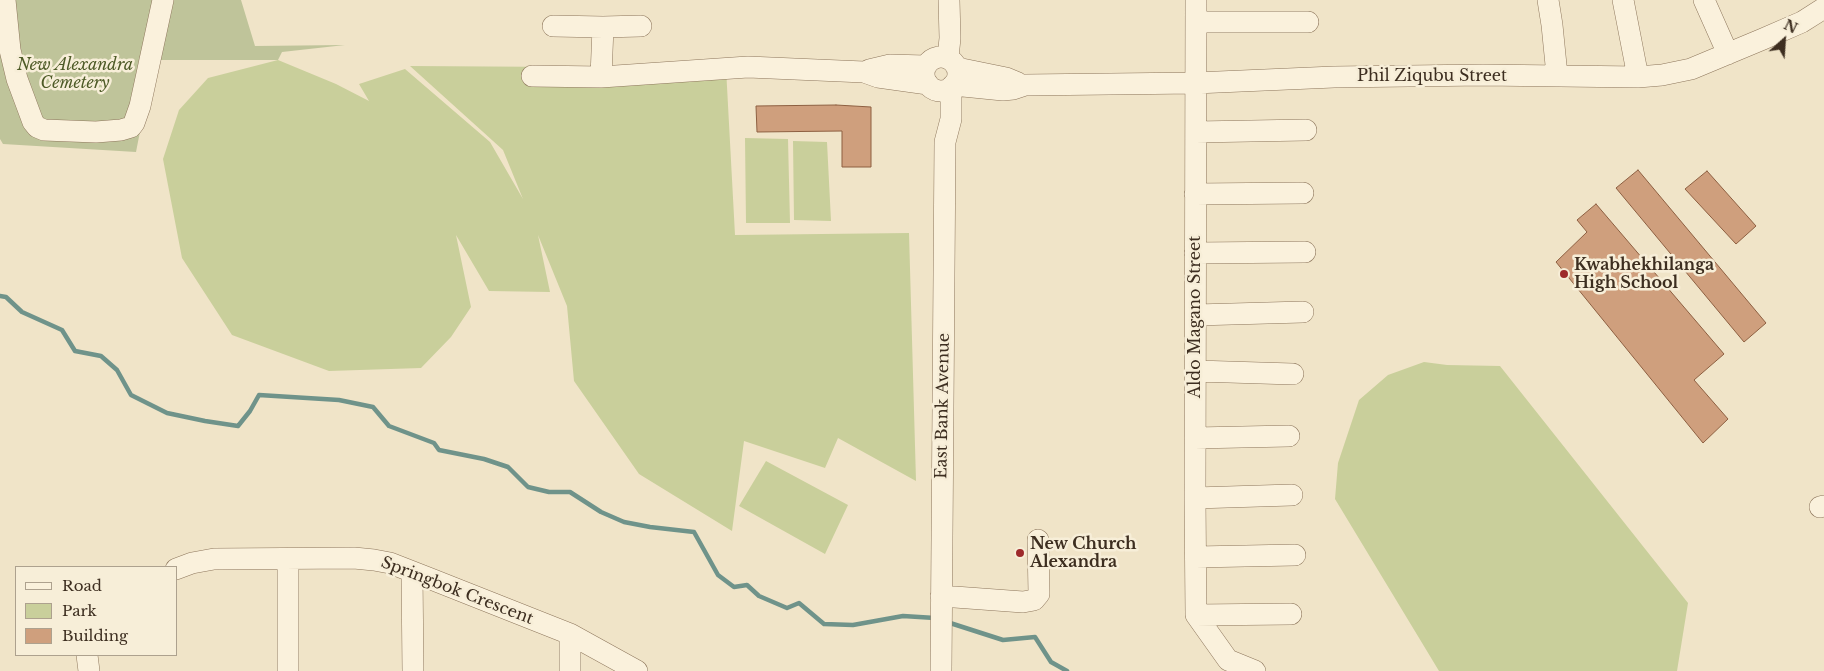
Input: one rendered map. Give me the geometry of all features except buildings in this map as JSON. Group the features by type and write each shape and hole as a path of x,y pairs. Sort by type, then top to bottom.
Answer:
{"street":[{"path":"5,0 10,50 16,79 33,122 44,130 96,132 121,130 131,127 134,123 140,106 163,0"},
{"name":"East Bank Avenue","path":"941,0 942,74 951,119 945,142 941,671"},
{"name":"East Bank Avenue","path":"942,74 950,38 949,0"},
{"name":"Aldo Magano Street","path":"1196,0 1195,498 1196,557 1202,623"},
{"path":"1548,0 1557,75"},
{"path":"1623,0 1638,77"},
{"path":"1704,0 1728,54"},
{"name":"Phil Ziqubu Street","path":"532,76 601,77 748,67 864,72 878,77 942,74 1006,78 1025,85 1195,83 1334,77 1557,75 1638,77 1662,75 1690,68 1728,54 1802,22 1824,8"},
{"path":"1196,22 1308,22"},
{"path":"553,26 642,26"},
{"path":"601,77 603,26"},
{"path":"1196,132 1306,130"},
{"path":"1195,194 1303,193"},
{"path":"1195,253 1305,252"},
{"path":"1196,315 1303,312"},
{"path":"1196,371 1293,374"},
{"path":"1195,438 1289,436"},
{"path":"1195,498 1292,495"},
{"path":"941,602 1023,602 1034,600 1039,594 1038,540"},
{"path":"1196,557 1295,555"},
{"name":"Springbok Crescent","path":"178,568 214,559 288,560 354,558 390,563 570,634 637,671"},
{"path":"288,560 288,671"},
{"path":"412,572 413,671"},
{"path":"1202,623 1291,614"},
{"path":"1202,623 1228,660 1256,671"},
{"path":"570,634 570,671"},
{"path":"74,656 76,671"},
{"path":"87,656 89,671"}],"green space":[{"name":"New Alexandra Cemetery","path":"0,0 241,0 255,46 345,45 282,52 278,60 154,60 136,152 3,144 0,139"},
{"path":"278,60 336,84 369,101 359,84 405,69 490,142 523,199 503,150 410,66 726,68 735,235 909,233 916,481 838,438 825,468 744,441 732,531 639,474 574,381 567,306 538,235 550,292 489,291 456,235 471,307 451,337 421,368 329,371 232,335 182,258 163,159 179,110 208,78"},
{"path":"745,138 788,139 790,223 746,223"},
{"path":"793,141 827,142 831,221 794,220"},
{"path":"1424,362 1447,365 1500,366 1688,603 1677,671 1439,671 1335,499 1338,463 1359,400 1388,375"},
{"path":"766,461 848,505 825,554 739,506"}],"waterway":[{"path":"0,296 6,297 22,312 62,330 75,351 101,356 117,370 131,395 167,413 238,426 250,411 259,395 339,400 373,407 389,426 434,443 439,450 484,459 508,467 528,487 549,492 570,492 601,512 624,522 694,532 718,575 734,587 747,585 759,596 787,608 799,603 824,624 853,625 903,616 935,618"},
{"path":"947,622 1003,640 1035,637 1051,662 1067,671"}],"place":[{"name":"Kwabhekhilanga High School","path":"1564,274"},
{"name":"New Church Alexandra","path":"1020,553"}]}
